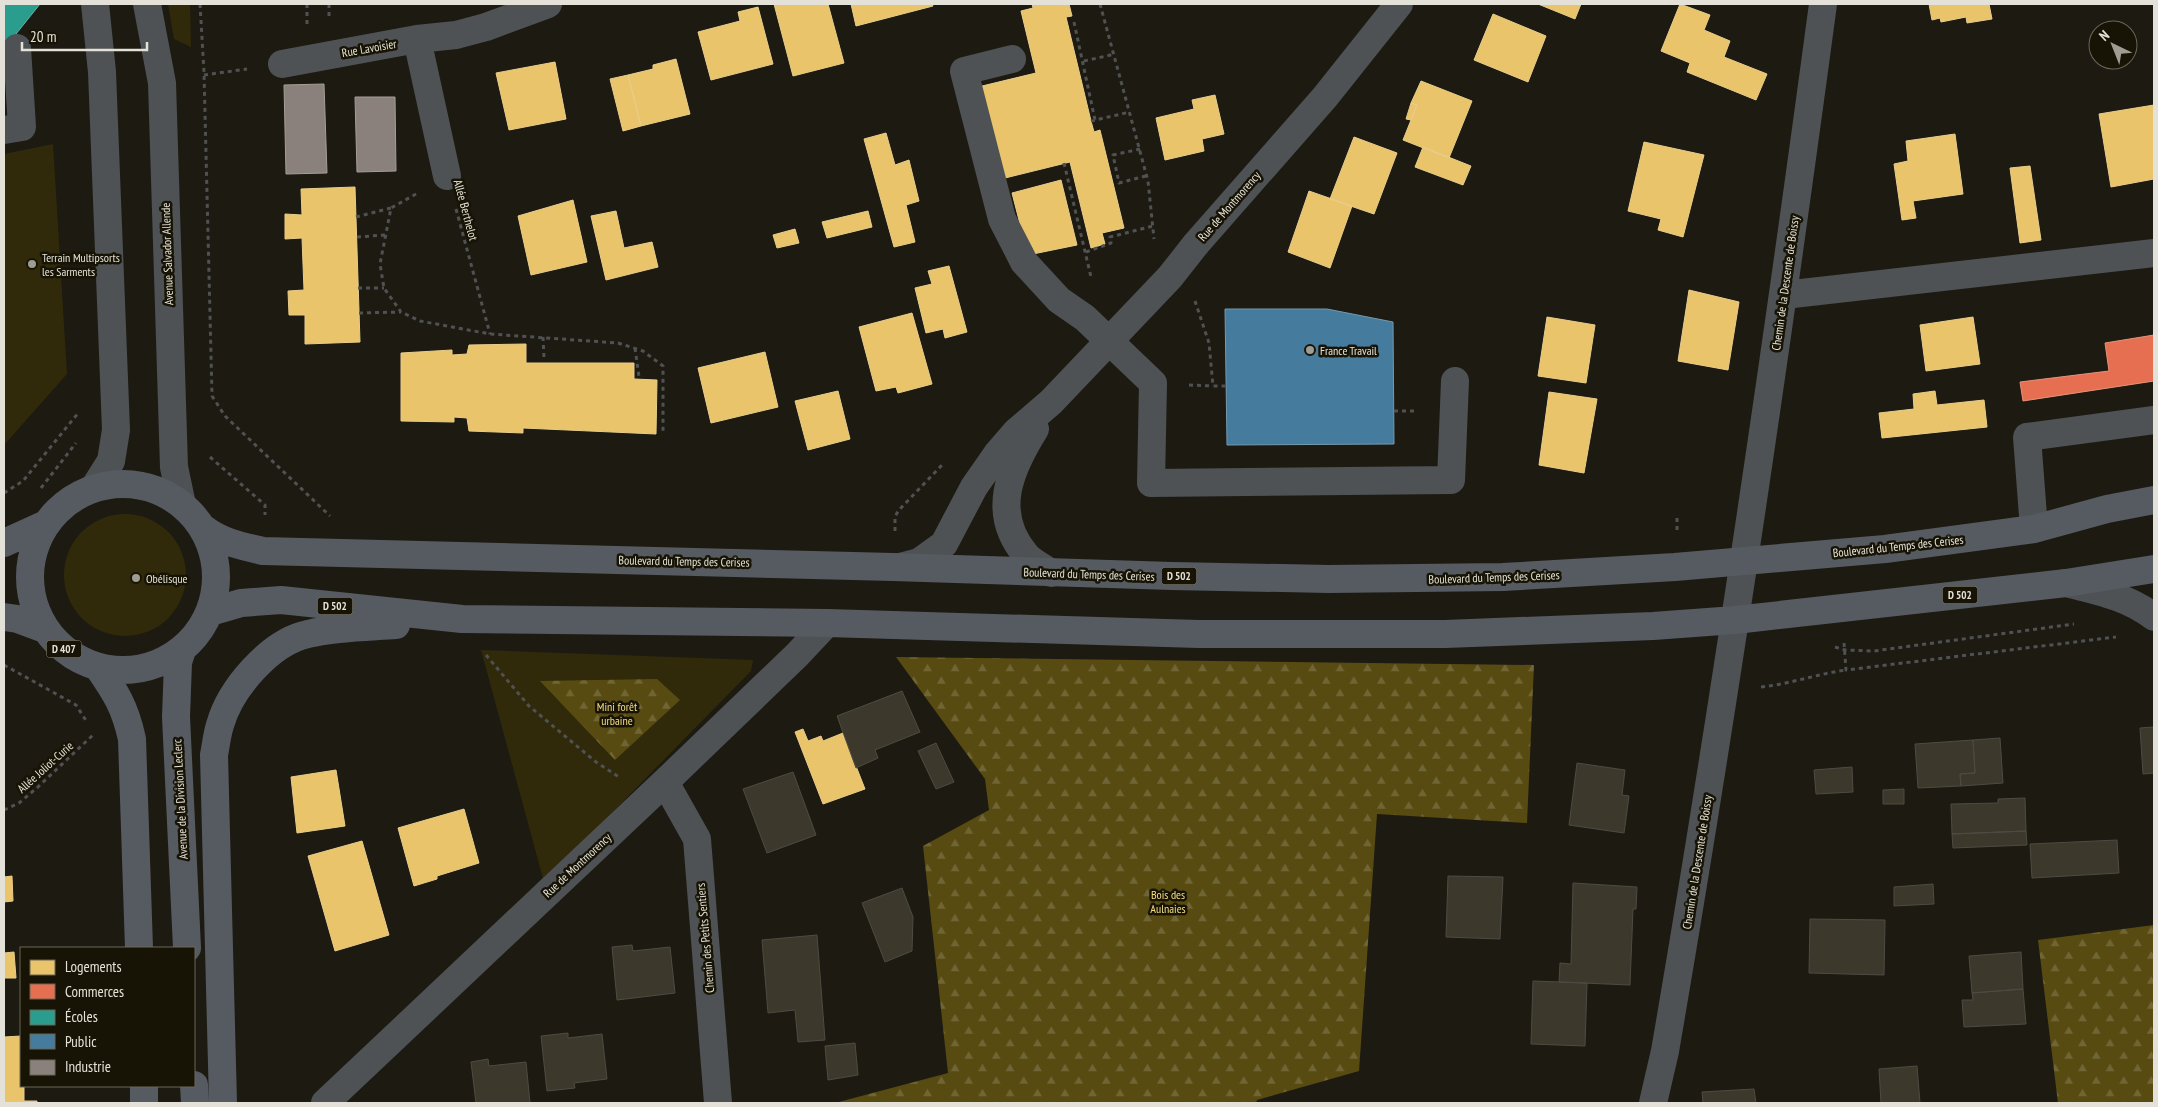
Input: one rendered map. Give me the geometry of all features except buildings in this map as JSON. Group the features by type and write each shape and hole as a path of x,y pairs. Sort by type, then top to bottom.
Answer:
{"main road":[{"name":"D 407","path":"110,484 140,485 170,496 182,505 197,519 203,528 211,544 216,570 214,596 210,612 198,632 182,650 156,664 142,668 120,670 98,667 68,653 45,629 34,604 30,576 31,558 37,540 46,524 67,502 94,488 110,484"},
{"name":"Boulevard du Temps des Cerises","path":"203,528 211,535 233,544 263,551 1330,579 1503,577 1601,573 1885,549 2034,529 2107,509 2154,500"},
{"path":"4,543 46,524"},
{"name":"D 502","path":"210,612 241,603 281,600 462,619 827,623 1198,634 1445,634 1653,626 1735,620 2066,583 2154,569"},
{"path":"4,617 18,619 45,629"},
{"path":"223,1103 214,755 220,723 230,700 242,680 269,654 306,634 462,619"},
{"name":"Avenue de la Division Leclerc","path":"182,650 178,662 176,717 187,947"},
{"path":"98,667 118,695 126,714 132,739 139,947"},
{"path":"144,1087 144,1103"},
{"path":"194,1087 195,1103"}],"street":[{"path":"94,488 111,461 116,430 102,72 96,4"},
{"name":"Avenue Salvador Allende","path":"147,4 162,83 174,467 182,505"},
{"name":"Rue Lavoisier","path":"282,64 456,35 486,27 548,4"},
{"name":"Rue de Montmorency","path":"900,567 919,562 944,544 974,488 997,454 1016,432 1051,402 1170,277 1196,244 1325,97 1399,4"},
{"name":"Chemin de la Descente de Boissy","path":"1653,1103 1665,1051 1746,561 1751,510 1784,296 1823,4"},
{"path":"417,40 448,176"},
{"path":"13,129 17,48"},
{"path":"1012,59 964,71 1002,219 1024,262 1059,300 1086,318 1154,383 1151,483 1451,480 1454,381"},
{"path":"1784,296 2154,253"},
{"name":"Rue de Montmorency","path":"1051,402 1011,472 1005,509 1011,531 1026,556 1051,573"},
{"path":"2034,529 2027,437 2154,420"},
{"path":"2066,583 2117,596 2142,608 2154,617"},
{"name":"Rue de Montmorency","path":"325,1103 656,790 797,655 827,623"},
{"name":"Chemin des Petits Sentiers","path":"656,790 697,838 718,1103"}],"path":[{"path":"200,4 204,75 211,390"},
{"path":"1100,4 1140,149 1146,176 1155,247"},
{"path":"1074,22 1084,61 1093,120 1130,112"},
{"path":"1084,61 1115,54"},
{"path":"204,75 282,64"},
{"path":"1140,149 1113,155 1119,183 1146,176"},
{"path":"1064,163 1093,285"},
{"name":"Allée Berthelot","path":"356,217 391,208 448,176 490,334"},
{"path":"391,208 380,264 384,288 401,312"},
{"path":"1086,252 1110,243 1110,237 1153,226"},
{"path":"357,237 385,234"},
{"path":"1170,277 1197,303 1209,342 1213,386 1227,386"},
{"path":"358,288 384,288"},
{"path":"359,313 401,312 420,321 490,334 618,343 643,351 663,366 663,432"},
{"path":"543,337 544,358"},
{"path":"635,348 639,377"},
{"path":"36,494 78,440"},
{"path":"1827,644 1845,650 1874,651 2075,624"},
{"path":"481,650 529,706 596,762 656,790"},
{"path":"4,665 76,705 97,738"},
{"path":"1726,688 1746,689 1781,685 1813,675 1846,670"},
{"name":"Allée Joliot-Curie","path":"4,810 19,803 32,792 94,733"}],"green space":[{"path":"168,4 190,4 191,47 174,39"},
{"name":"Terrain Multipsorts les Sarments","path":"53,144 67,374 4,445 4,154"},
{"path":"125,514 148,518 168,532 182,552 186,575 182,598 168,618 148,632 125,636 102,632 82,618 68,598 64,575 68,552 82,532 102,518"},
{"path":"481,650 753,660 751,671 544,882"},
{"name":"Bois des Aulnaies","path":"896,657 1534,665 1527,823 1377,814 1359,1071 1257,1100 1256,1103 835,1103 948,1073 923,846 989,810 985,779"},
{"name":"Mini forêt urbaine","path":"657,679 680,700 615,760 540,681"},
{"path":"2154,925 2154,1103 2058,1103 2038,940"}],"place":[{"name":"Terrain Multipsorts les Sarments","path":"32,264"},
{"name":"France Travail","path":"1310,350"},
{"name":"Obélisque","path":"136,578"}]}
